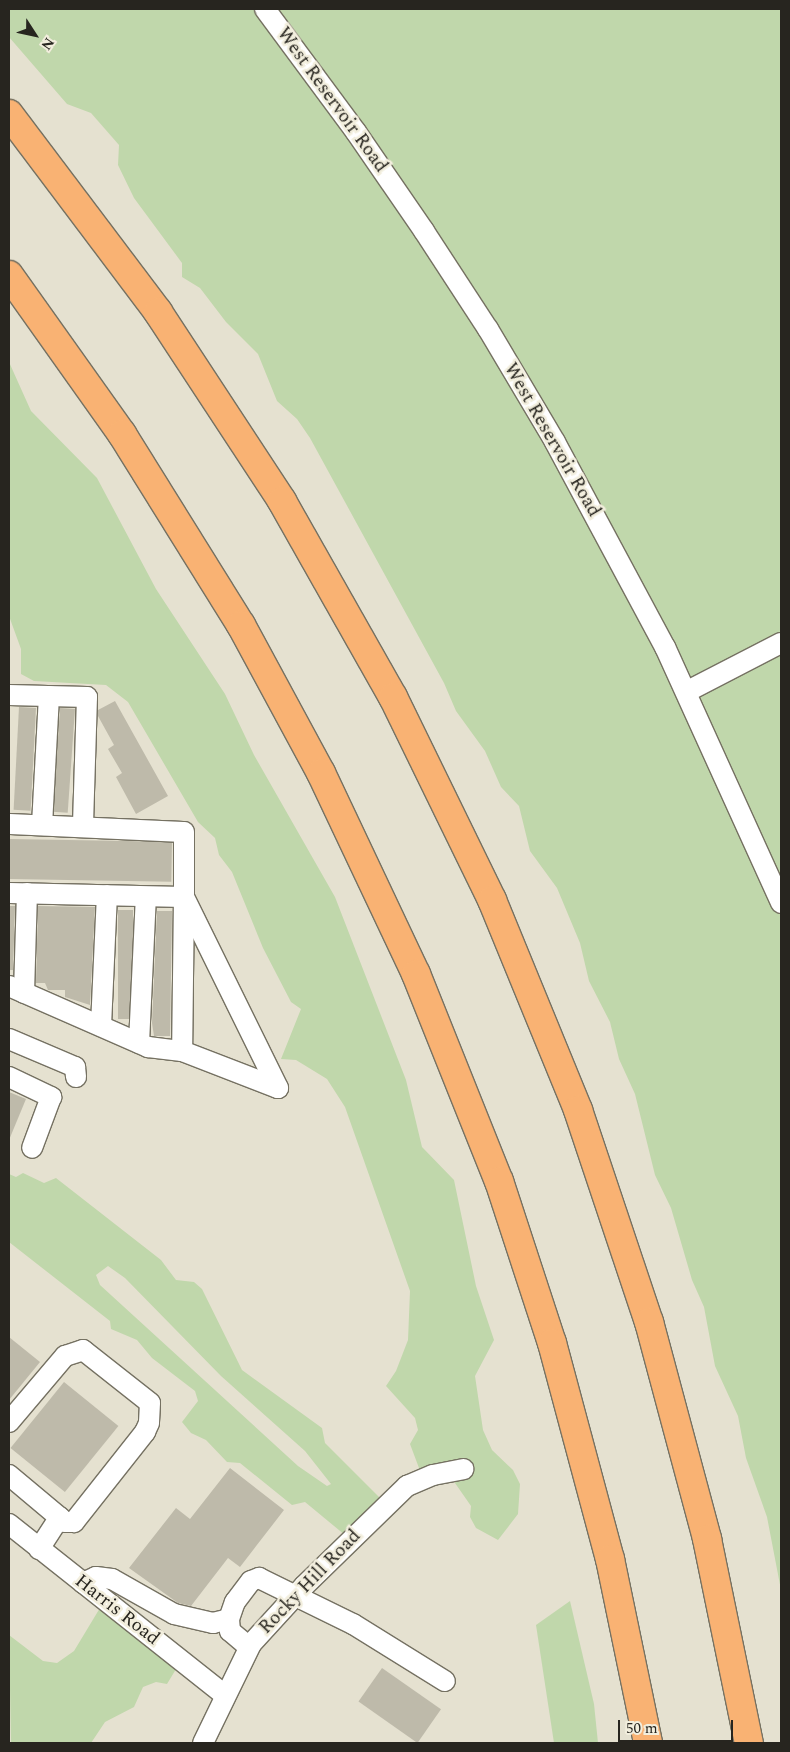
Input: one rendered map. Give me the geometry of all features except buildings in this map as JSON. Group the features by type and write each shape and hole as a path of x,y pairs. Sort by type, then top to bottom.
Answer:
{"highway":[{"path":"9,114 158,312 282,500 393,697 492,900 578,1110 649,1322 709,1548 749,1743"},
{"path":"9,275 122,434 241,625 321,773 412,966 498,1181 555,1352 608,1550 648,1743"}],"street":[{"name":"West Reservoir Road","path":"265,9 356,132 488,329 622,564 686,692 781,903"},
{"path":"686,692 781,643"},
{"path":"9,695 87,697 82,827"},
{"path":"42,825 49,696"},
{"path":"9,824 184,832 182,1051"},
{"path":"18,893 184,898 278,1088 182,1051 139,1043 16,990 18,893"},
{"path":"101,1026 107,896"},
{"path":"139,1043 146,897"},
{"path":"9,1039 75,1067 76,1077"},
{"path":"9,1077 51,1097 32,1148"},
{"path":"9,1422 65,1356 83,1350 150,1403 149,1423 145,1432 74,1522 60,1517 9,1475"},
{"name":"Rocky Hill Road","path":"203,1743 249,1647 294,1596 407,1486 433,1475 463,1469"},
{"path":"39,1549 60,1517"},
{"name":"Harris Road","path":"9,1524 225,1695"},
{"path":"83,1584 96,1577 112,1579 174,1614 213,1623 229,1619"},
{"path":"249,1647 230,1632 229,1619 235,1602 251,1580 267,1579 294,1596 353,1624 445,1681"}],"green space":[{"path":"9,9 781,9 781,1590 767,1517 746,1458 738,1416 715,1366 704,1307 692,1280 671,1208 655,1175 635,1094 619,1059 610,1022 589,981 580,943 557,888 530,851 519,806 501,787 485,751 456,711 444,683 310,438 297,419 277,401 258,354 226,322 200,288 182,277 182,263 134,198 118,165 119,145 91,113 67,104 9,37"},
{"path":"9,362 31,411 97,478 156,589 225,694 254,755 335,897 406,1080 422,1147 454,1180 476,1286 494,1340 475,1376 483,1430 492,1450 513,1470 520,1484 518,1514 498,1540 476,1528 470,1517 471,1506 448,1473 422,1476 410,1444 418,1430 415,1418 386,1386 396,1371 408,1340 410,1291 345,1107 327,1079 296,1060 281,1059 301,1009 291,1002 263,948 232,872 219,855 215,838 198,822 128,702 106,685 34,681 21,674 21,649 9,616"},
{"path":"23,1173 44,1183 56,1178 161,1260 176,1280 194,1282 202,1289 242,1370 322,1428 325,1443 387,1505 351,1540 305,1502 292,1505 240,1463 227,1462 206,1440 191,1433 182,1422 198,1401 195,1391 152,1358 137,1340 111,1329 110,1321 9,1242 9,1174 16,1177","holes":["108,1266 125,1278 221,1376 305,1451 331,1484 327,1486 298,1466 100,1285 96,1275"]},
{"path":"106,1598 184,1656 167,1684 156,1682 143,1687 134,1707 105,1722 91,1743 11,1743 9,1635 43,1661 57,1663 74,1651"},
{"path":"570,1601 594,1704 598,1743 554,1743 536,1625"}]}
